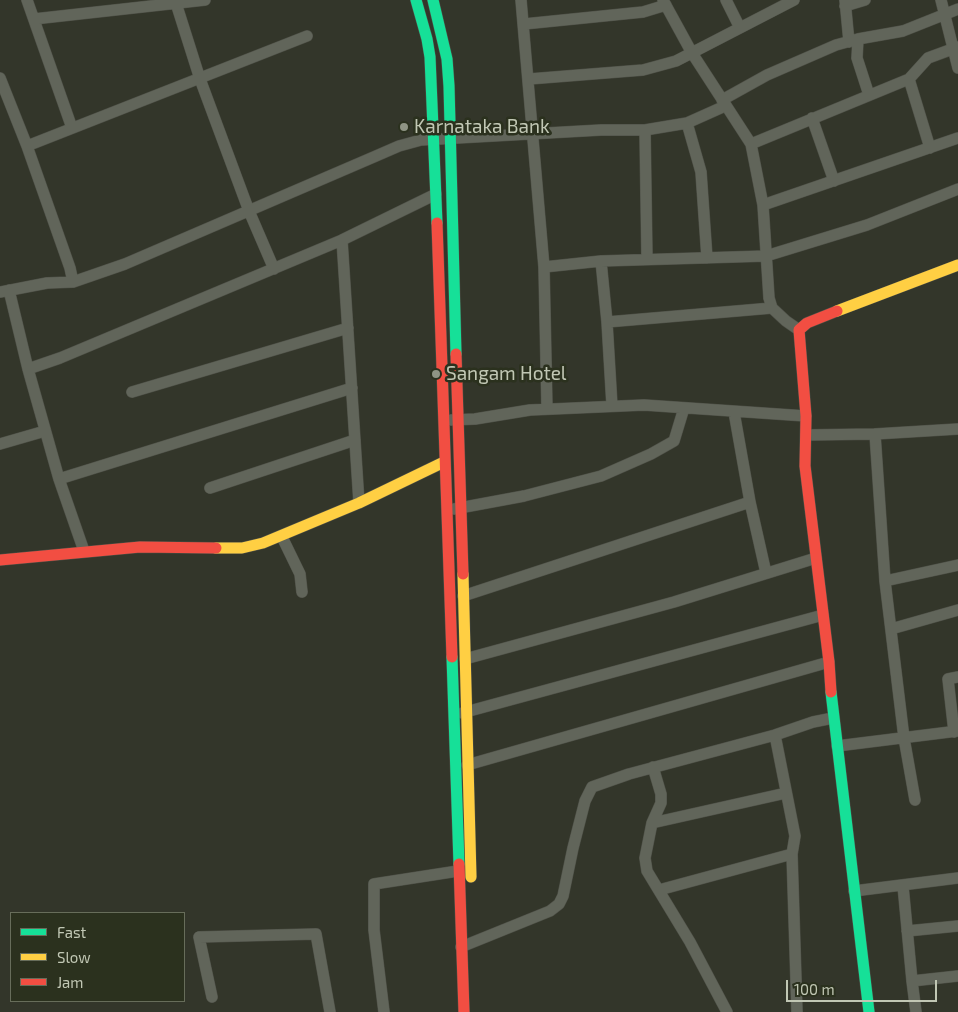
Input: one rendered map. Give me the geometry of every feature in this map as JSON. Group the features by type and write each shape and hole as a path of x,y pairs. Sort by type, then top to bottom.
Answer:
{"main road":[{"path":"416,0 430,58 434,140 464,1012"},
{"path":"433,0 447,59 474,1012"},
{"path":"869,1012 833,718 829,662 805,466 806,416 799,330 806,323 958,265"},
{"path":"0,560 84,551 164,546 242,548 264,544 359,503 444,462"},
{"path":"459,890 471,890"}],"street":[{"path":"27,0 72,128"},
{"path":"34,19 205,0"},
{"path":"521,0 534,133 544,267 547,409"},
{"path":"726,0 740,28"},
{"path":"529,80 643,70 676,61 794,0"},
{"path":"865,0 845,3 857,58 869,94"},
{"path":"941,0 956,48 958,68"},
{"path":"176,2 200,80 249,211 274,269"},
{"path":"524,24 643,12 664,2 692,52 751,144 763,205 769,298 772,308 799,330"},
{"path":"84,551 59,479 4,291 47,283 73,282 125,264 399,146 421,140 534,133 645,130 687,123 724,103 767,75 836,45 903,31 958,9"},
{"path":"26,146 200,80 307,36"},
{"path":"751,144 909,79 928,58 956,48"},
{"path":"0,78 70,268 73,282"},
{"path":"909,79 930,148"},
{"path":"812,118 834,181"},
{"path":"687,123 701,172 708,258"},
{"path":"645,130 647,259"},
{"path":"763,205 958,138"},
{"path":"544,267 601,261 766,256 866,225 958,189"},
{"path":"28,369 60,358 342,240 436,194"},
{"path":"342,240 359,503"},
{"path":"601,261 612,406"},
{"path":"607,322 772,308"},
{"path":"132,392 348,328"},
{"path":"59,479 352,388"},
{"path":"443,421 547,409 644,404 806,416"},
{"path":"446,510 524,496 601,476 651,454 674,441 684,408"},
{"path":"734,412 750,502 766,573"},
{"path":"806,435 876,434 958,429"},
{"path":"0,444 45,432"},
{"path":"876,434 885,581 904,738 915,800"},
{"path":"210,488 355,440"},
{"path":"463,596 750,502"},
{"path":"282,537 300,574 302,592"},
{"path":"465,659 674,602 816,558"},
{"path":"885,581 958,565"},
{"path":"892,629 958,610"},
{"path":"453,716 823,615"},
{"path":"468,765 829,662"},
{"path":"837,746 956,732 948,679 958,677"},
{"path":"461,947 550,911 559,904 563,896 573,848 592,787 654,767 833,718"},
{"path":"775,735 795,836 792,854 797,1012"},
{"path":"654,767 661,794 661,804 652,823 645,858 647,871 690,942 727,1012"},
{"path":"652,823 786,793"},
{"path":"658,890 792,854"},
{"path":"384,1012 374,930 374,884 458,870"},
{"path":"854,891 958,878"},
{"path":"904,886 916,1012"},
{"path":"907,931 958,926"},
{"path":"212,997 199,937 316,934 330,1012"},
{"path":"912,981 958,976"}],"traffic: fast":[{"path":"416,0 430,57 437,223"},
{"path":"433,0 447,59 449,86 456,354"},
{"path":"452,657 459,864"},
{"path":"831,692 869,1012"}],"traffic: slow":[{"path":"837,311 958,265"},
{"path":"216,548 242,548 263,543 359,503 444,462"},
{"path":"463,574 471,877"}],"traffic: jam":[{"path":"437,223 452,657"},
{"path":"831,692 805,466 806,416 799,330 807,323 837,311"},
{"path":"456,354 463,574"},
{"path":"0,560 140,547 216,548"},
{"path":"459,864 464,1012"}],"place":[{"name":"Karnataka Bank","path":"404,127"},
{"name":"Sangam Hotel","path":"436,374"}]}
